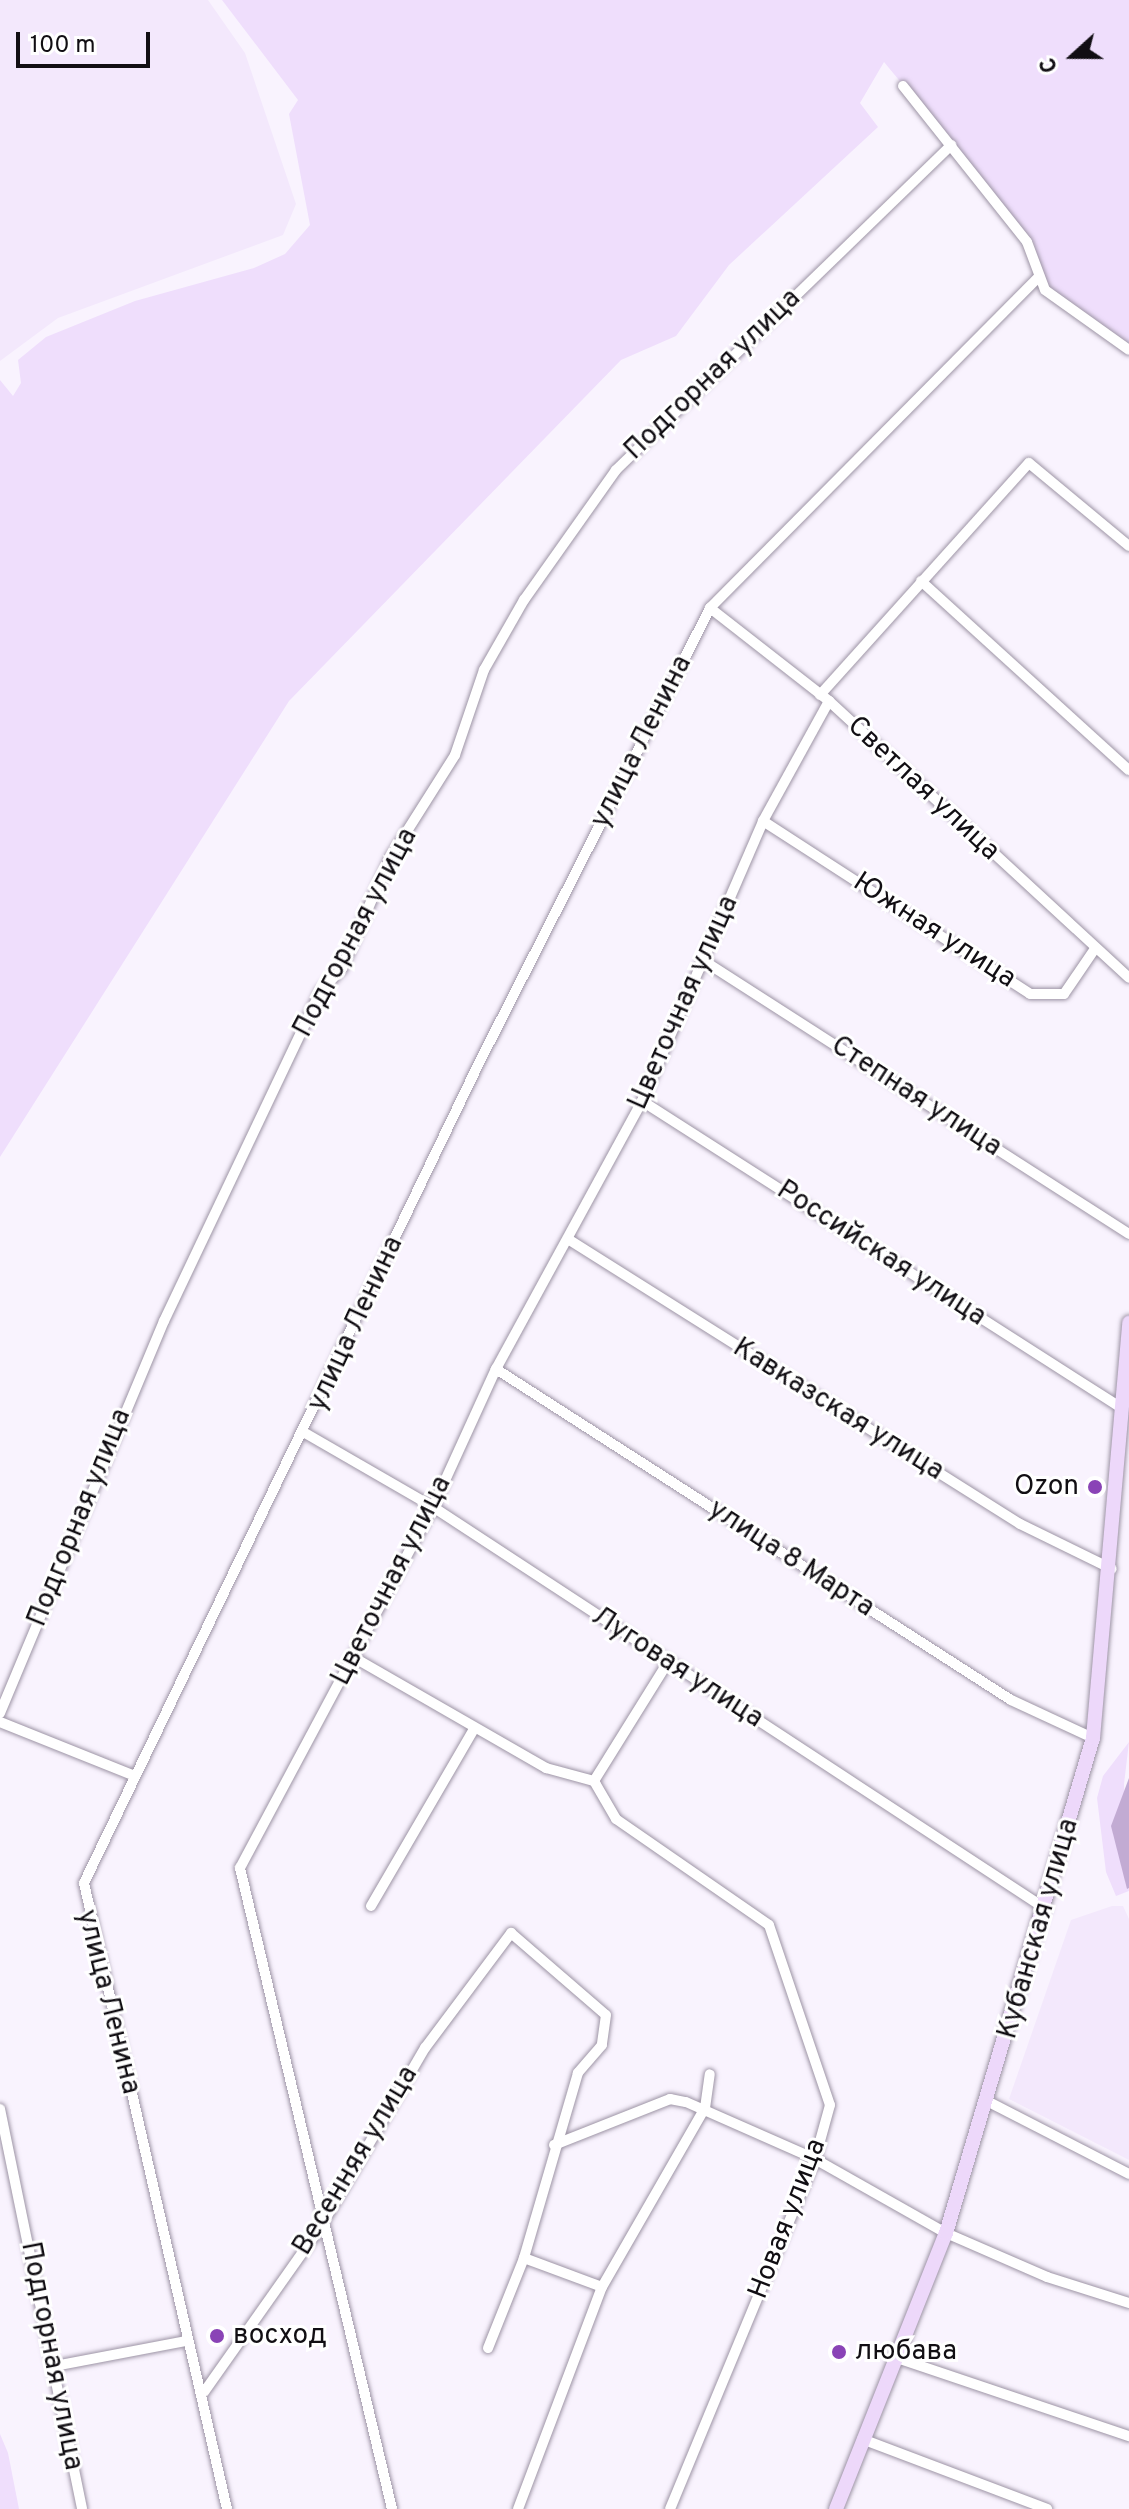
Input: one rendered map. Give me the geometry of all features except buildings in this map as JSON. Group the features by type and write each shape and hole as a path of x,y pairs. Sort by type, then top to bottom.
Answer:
{"main road":[{"name":"Кубанская улица","path":"836,2509 946,2233 1046,1909 1093,1738 1112,1569 1120,1407 1129,1323"}],"street":[{"path":"903,86 1027,242 1039,277 1057,302 1082,311 1129,350"},
{"name":"Подгорная улица","path":"0,1713 164,1321 320,992 342,968 395,848 427,808 455,755 484,670 524,600 616,470 951,145"},
{"name":"улица Ленина","path":"227,2509 204,2392 186,2341 83,1897 94,1856 305,1433 478,1065 710,608 1039,277"},
{"name":"Цветочная улица","path":"392,2509 240,1868 433,1507 496,1369 571,1241 642,1101 763,821 824,698 921,581 1029,463 1129,546"},
{"path":"921,581 1129,770"},
{"name":"Светлая улица","path":"710,608 824,698 1094,950 1129,978"},
{"name":"Южная улица","path":"763,821 1030,994 1064,994 1094,950"},
{"name":"Степная улица","path":"704,961 1129,1234"},
{"name":"Российская улица","path":"642,1101 1120,1407"},
{"name":"Кавказская улица","path":"571,1241 1020,1524 1112,1569"},
{"name":"улица 8 Марта","path":"496,1369 1011,1700 1093,1738"},
{"name":"Луговая улица","path":"305,1433 433,1507 1046,1909"},
{"path":"353,1657 546,1768 594,1781 668,1662"},
{"path":"0,1722 135,1776"},
{"path":"371,1906 474,1729"},
{"name":"Новая улица","path":"594,1781 616,1819 769,1925 830,2105 815,2159 670,2509"},
{"name":"Весенняя улица","path":"204,2392 323,2223 425,2048 511,1933 606,2015 602,2045 578,2073 554,2145"},
{"path":"518,2509 602,2287 705,2108 710,2074"},
{"path":"488,2348 524,2258 554,2145 670,2099 705,2108 815,2159 946,2233 1047,2277 1129,2303"},
{"path":"987,2101 1129,2174"},
{"name":"Подгорная улица","path":"0,2109 82,2509"},
{"path":"524,2258 602,2287"},
{"path":"55,2366 186,2341"},
{"path":"897,2358 1129,2436"},
{"path":"862,2439 1047,2509"},
{"path":"1009,2509 1012,2496"}],"shaded area":[{"path":"0,0 208,0 245,53 296,204 283,235 58,318 0,361"},
{"path":"222,0 1129,0 1129,343 1060,299 1043,280 1034,243 884,62 860,103 878,127 729,265 676,336 621,360 289,701 0,1157 0,380 13,396 21,383 18,360 46,337 135,301 254,268 285,254 310,225 289,114 298,100"},
{"path":"1129,1742 1124,1784 1129,1891 1116,1896 1106,1872 1097,1798 1103,1776"},
{"path":"1129,1778 1129,1888 1127,1889 1111,1826"},
{"path":"1112,1906 1123,1906 1129,1919 1129,2160 1009,2099 1071,1920"},
{"path":"0,2434 8,2453 19,2509 0,2509"}],"place":[{"name":"Ozon","path":"1095,1487"},
{"name":"восход","path":"217,2336"},
{"name":"любава","path":"839,2352"}]}
